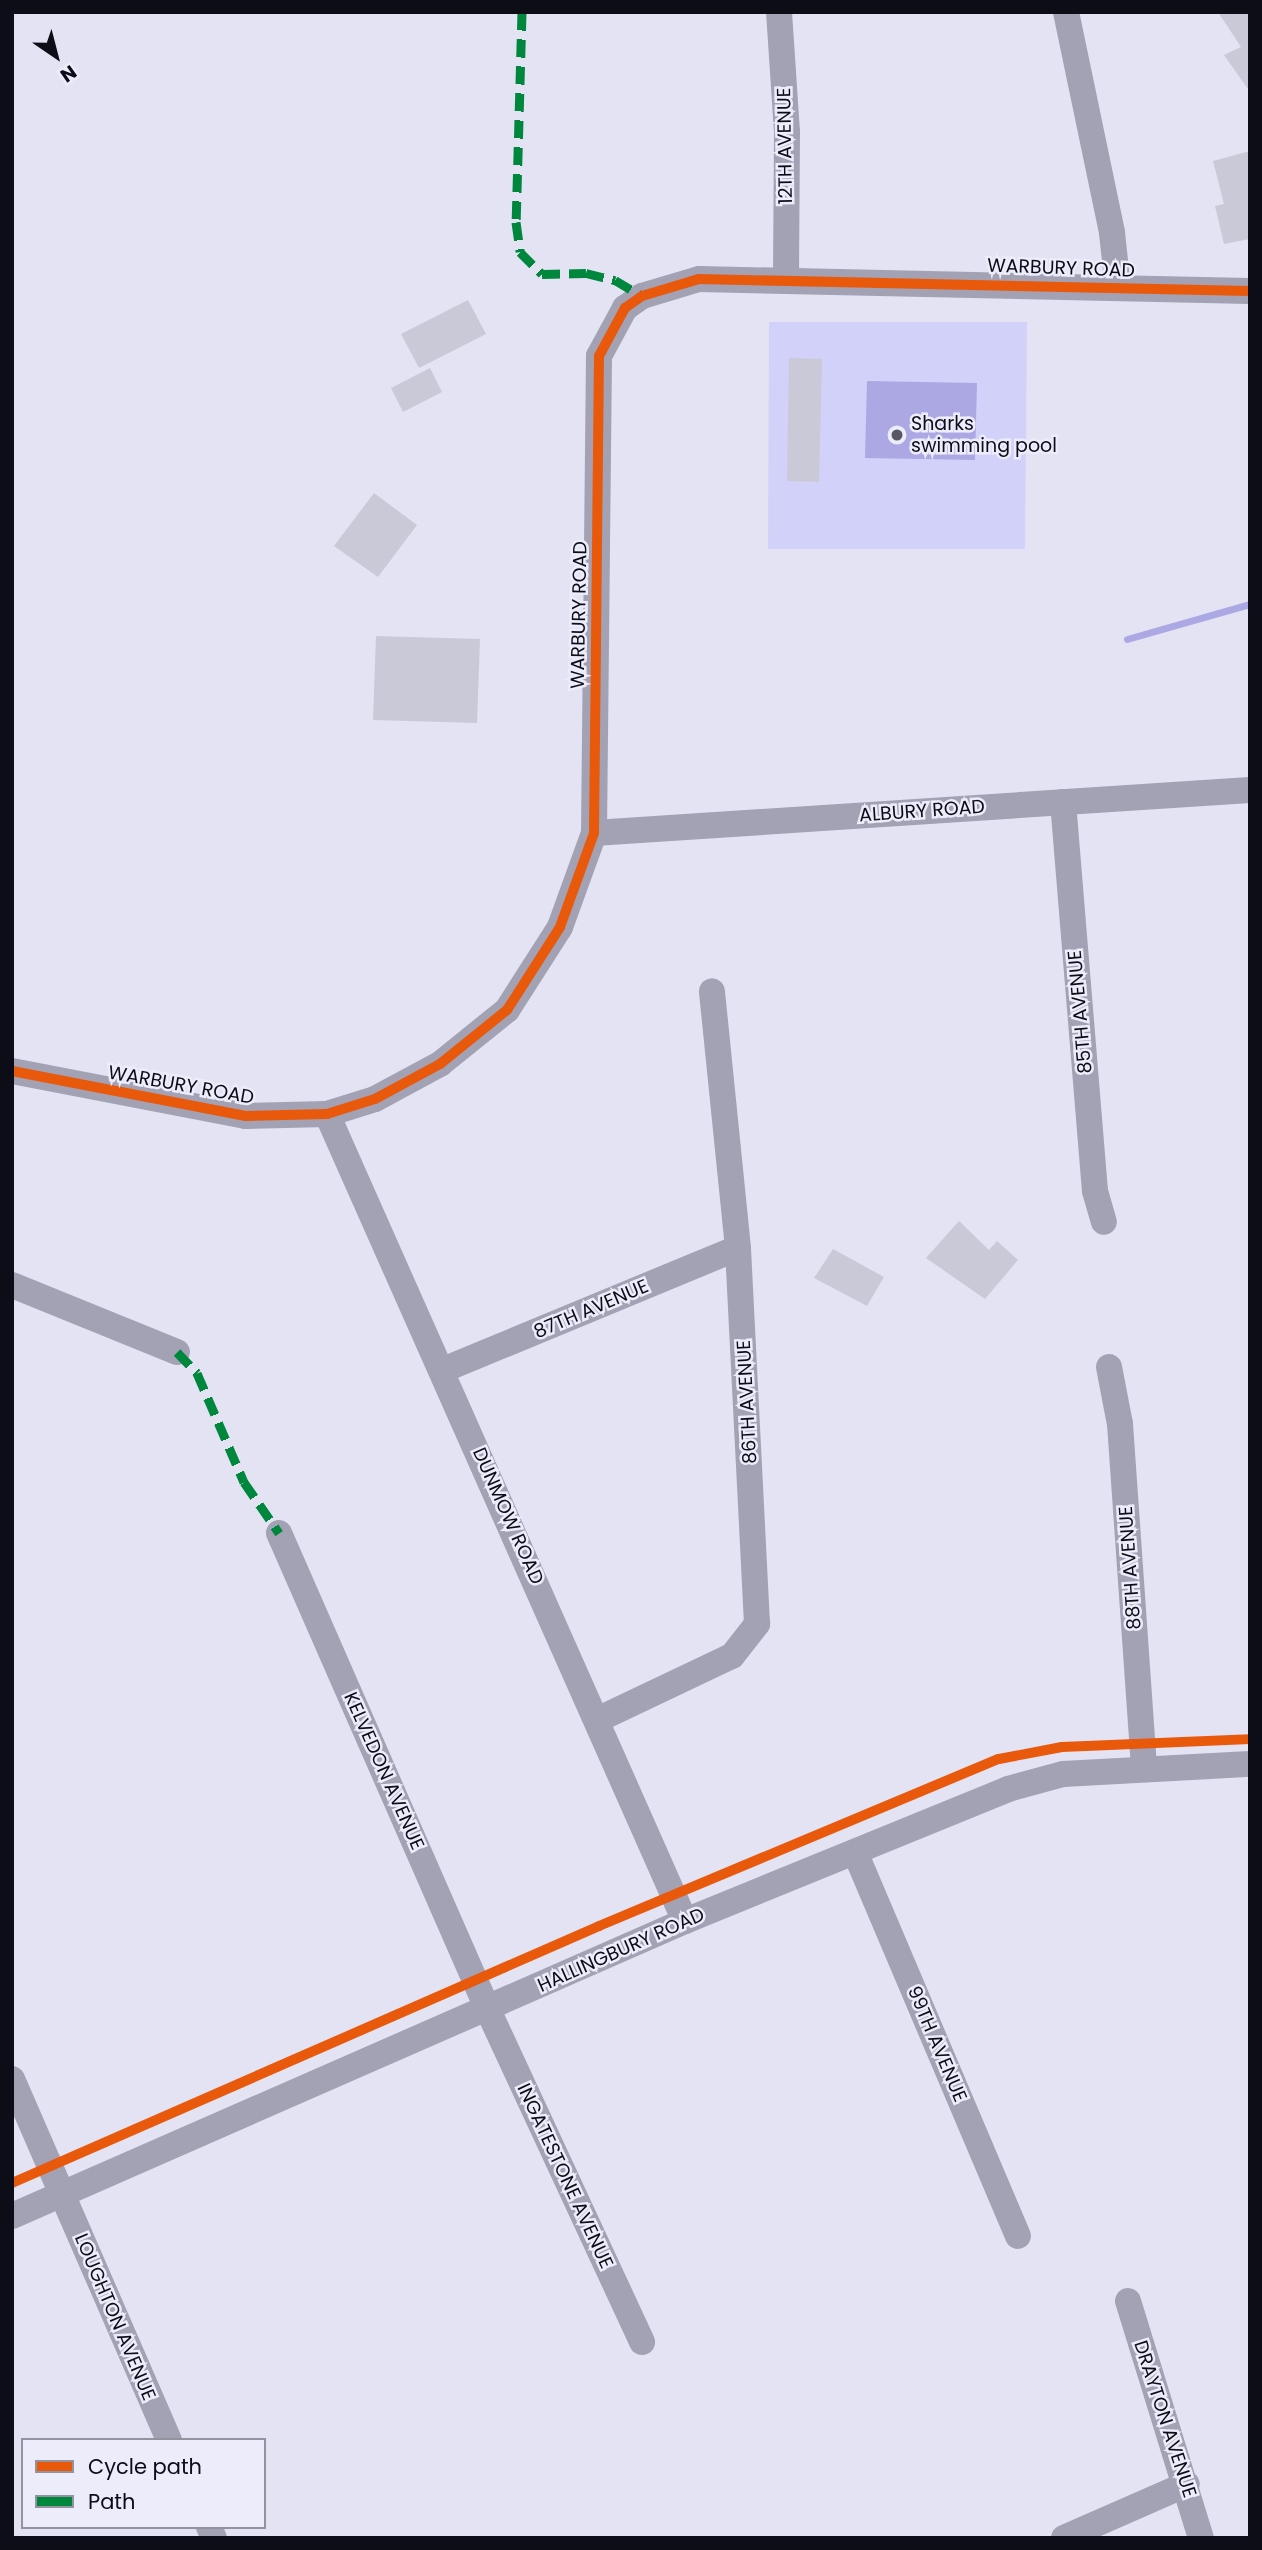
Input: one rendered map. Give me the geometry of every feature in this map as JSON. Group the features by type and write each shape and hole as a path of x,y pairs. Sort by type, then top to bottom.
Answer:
{"street":[{"name":"12TH AVENUE","path":"779,12 787,132 786,280"},
{"path":"1066,12 1112,233 1118,288"},
{"name":"WARBURY ROAD","path":"12,1071 246,1116 327,1114 374,1099 440,1064 507,1010 560,927 594,832 599,356 625,308 671,284 699,279 1250,291"},
{"name":"ALBURY ROAD","path":"594,832 1250,790"},
{"name":"85TH AVENUE","path":"1063,802 1095,1191 1104,1222"},
{"name":"86TH AVENUE","path":"597,1720 732,1656 757,1625 738,1248 712,991"},
{"name":"DUNMOW ROAD","path":"327,1114 443,1370 685,1921"},
{"name":"87TH AVENUE","path":"443,1370 738,1248"},
{"path":"12,1285 177,1352"},
{"name":"88TH AVENUE","path":"1109,1367 1119,1424 1144,1769"},
{"name":"KELVEDON AVENUE","path":"279,1533 488,2010"},
{"name":"HALLINGBURY ROAD","path":"12,2216 488,2010 685,1921 1033,1780 1144,1769 1250,1764"},
{"name":"99TH AVENUE","path":"855,1852 1018,2236"},
{"name":"INGATESTONE AVENUE","path":"488,2010 642,2342"},
{"name":"LOUGHTON AVENUE","path":"12,2079 168,2438"},
{"name":"DRAYTON AVENUE","path":"1128,2301 1187,2484 1201,2538"},
{"path":"1064,2538 1187,2484"}],"shaded area":[{"name":"Sharks swimming pool","path":"769,322 1027,322 1025,549 768,549"},
{"path":"867,381 977,383 975,460 865,458"}],"building":[{"path":"1218,12 1250,12 1250,92 1224,55 1241,47"},
{"path":"1250,151 1250,239 1224,244 1215,206 1224,204 1213,161"},
{"path":"468,300 486,334 419,368 401,334"},
{"path":"789,358 822,359 819,482 787,481"},
{"path":"430,368 442,392 403,412 391,388"},
{"path":"374,493 417,525 378,577 334,546"},
{"path":"376,636 480,639 477,723 373,720"},
{"path":"959,1221 989,1250 997,1241 1018,1260 985,1299 926,1258"},
{"path":"833,1249 884,1277 867,1306 814,1278"}],"waterway":[{"path":"1127,639 1250,604"}],"marked path":[{"path":"522,12 516,222 520,252 542,274 586,273 615,280 642,296"},
{"path":"177,1352 197,1373 244,1482 279,1533"}],"cycle path":[{"path":"12,1071 246,1116 327,1114 375,1099 440,1064 507,1010 560,927 594,833 599,356 625,308 642,296 699,279 1250,291"},
{"path":"12,2183 599,1926 999,1759 1062,1747 1250,1739"}],"place":[{"name":"Sharks swimming pool","path":"897,435"}]}
